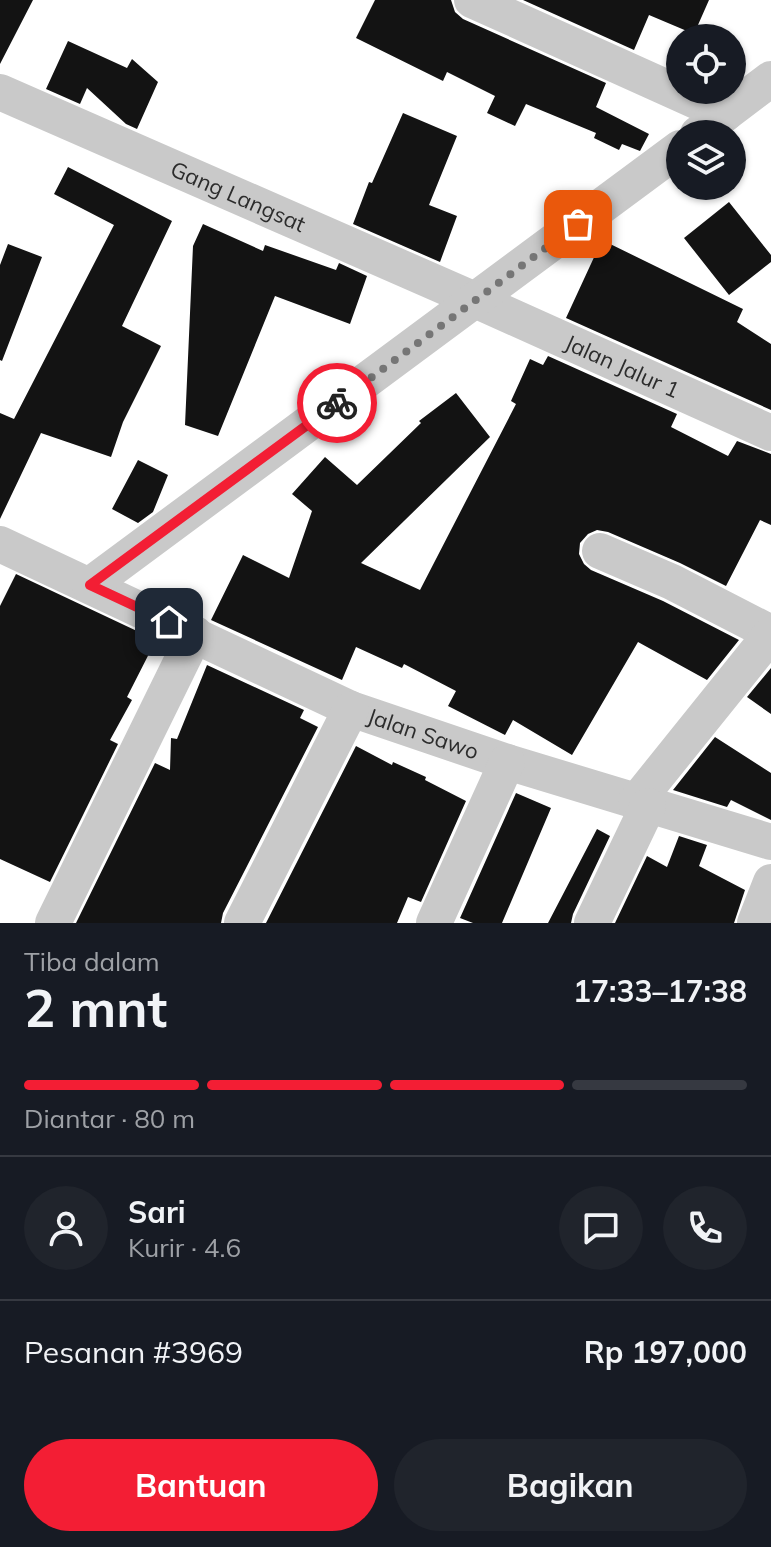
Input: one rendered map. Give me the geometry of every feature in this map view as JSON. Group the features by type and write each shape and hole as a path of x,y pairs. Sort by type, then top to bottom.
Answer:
{"street":[{"path":"472,0 703,120"},
{"path":"716,120 771,79"},
{"name":"Gang Langsat","path":"0,92 475,300"},
{"path":"90,585 666,158"},
{"name":"Jalan Jalur 1","path":"475,300 771,433"},
{"path":"592,923 642,804 771,634 672,582 600,551"},
{"name":"Jalan Sawo","path":"3,555 90,585 351,709 507,762 771,842"},
{"path":"53,923 195,634"},
{"path":"242,923 351,709"},
{"path":"434,923 507,762"},
{"path":"755,923 771,882"}],"building":[{"path":"0,0 33,0 0,64"},
{"path":"375,0 451,0 455,12 463,19 606,83 596,107 649,134 640,151 622,144 619,150 594,138 596,133 526,104 515,126 487,113 495,96 447,72 443,81 356,38"},
{"path":"523,0 709,0 698,24 670,24 649,15 634,50"},
{"path":"68,41 127,68 132,59 158,82 137,129 126,124 87,88 80,104 46,89"},
{"path":"403,113 457,136 429,205 457,216 440,262 353,224 369,182 372,183"},
{"path":"68,167 172,221 122,326 161,346 123,422 111,457 41,433 0,519 0,413 14,419 114,225 54,194"},
{"path":"729,202 771,255 771,262 729,295 684,238"},
{"path":"203,224 263,251 265,245 336,270 339,263 367,276 350,324 275,296 218,436 185,425 193,246"},
{"path":"602,240 743,309 737,322 771,344 771,410 566,318"},
{"path":"8,244 42,257 2,361 0,265"},
{"path":"548,356 677,414 671,427 728,456 737,441 771,454 771,525 760,520 726,586 608,532 597,530 580,543 579,554 591,570 663,601 739,640 707,680 638,642 572,755 513,720 505,735 448,706 456,691 404,664 402,668 356,647 342,680 211,620 243,555 289,578 312,511 292,494 325,457 357,485 421,423 419,421 456,393 490,437 361,563 420,590 516,404 511,401 530,359 543,365"},
{"path":"138,460 168,475 153,512 138,523 112,509"},
{"path":"16,574 156,640 127,697 132,700 110,740 118,744 50,882 0,859 0,606"},
{"path":"207,665 304,710 300,718 318,727 223,913 221,923 76,923 155,763 170,770 171,738 177,739"},
{"path":"771,668 771,714 747,697"},
{"path":"715,737 771,773 771,820 731,800 727,807 673,790"},
{"path":"356,746 392,765 393,762 426,777 425,780 466,801 421,902 408,897 397,923 266,923"},
{"path":"516,793 551,808 502,923 473,923 460,918"},
{"path":"597,829 610,836 571,923 548,923"},
{"path":"679,836 707,845 699,866 745,890 734,923 615,923 647,856 667,867"}],"way so far":[{"path":"337,403 578,224"}],"route":[{"path":"169,622 90,585 337,403"}]}
